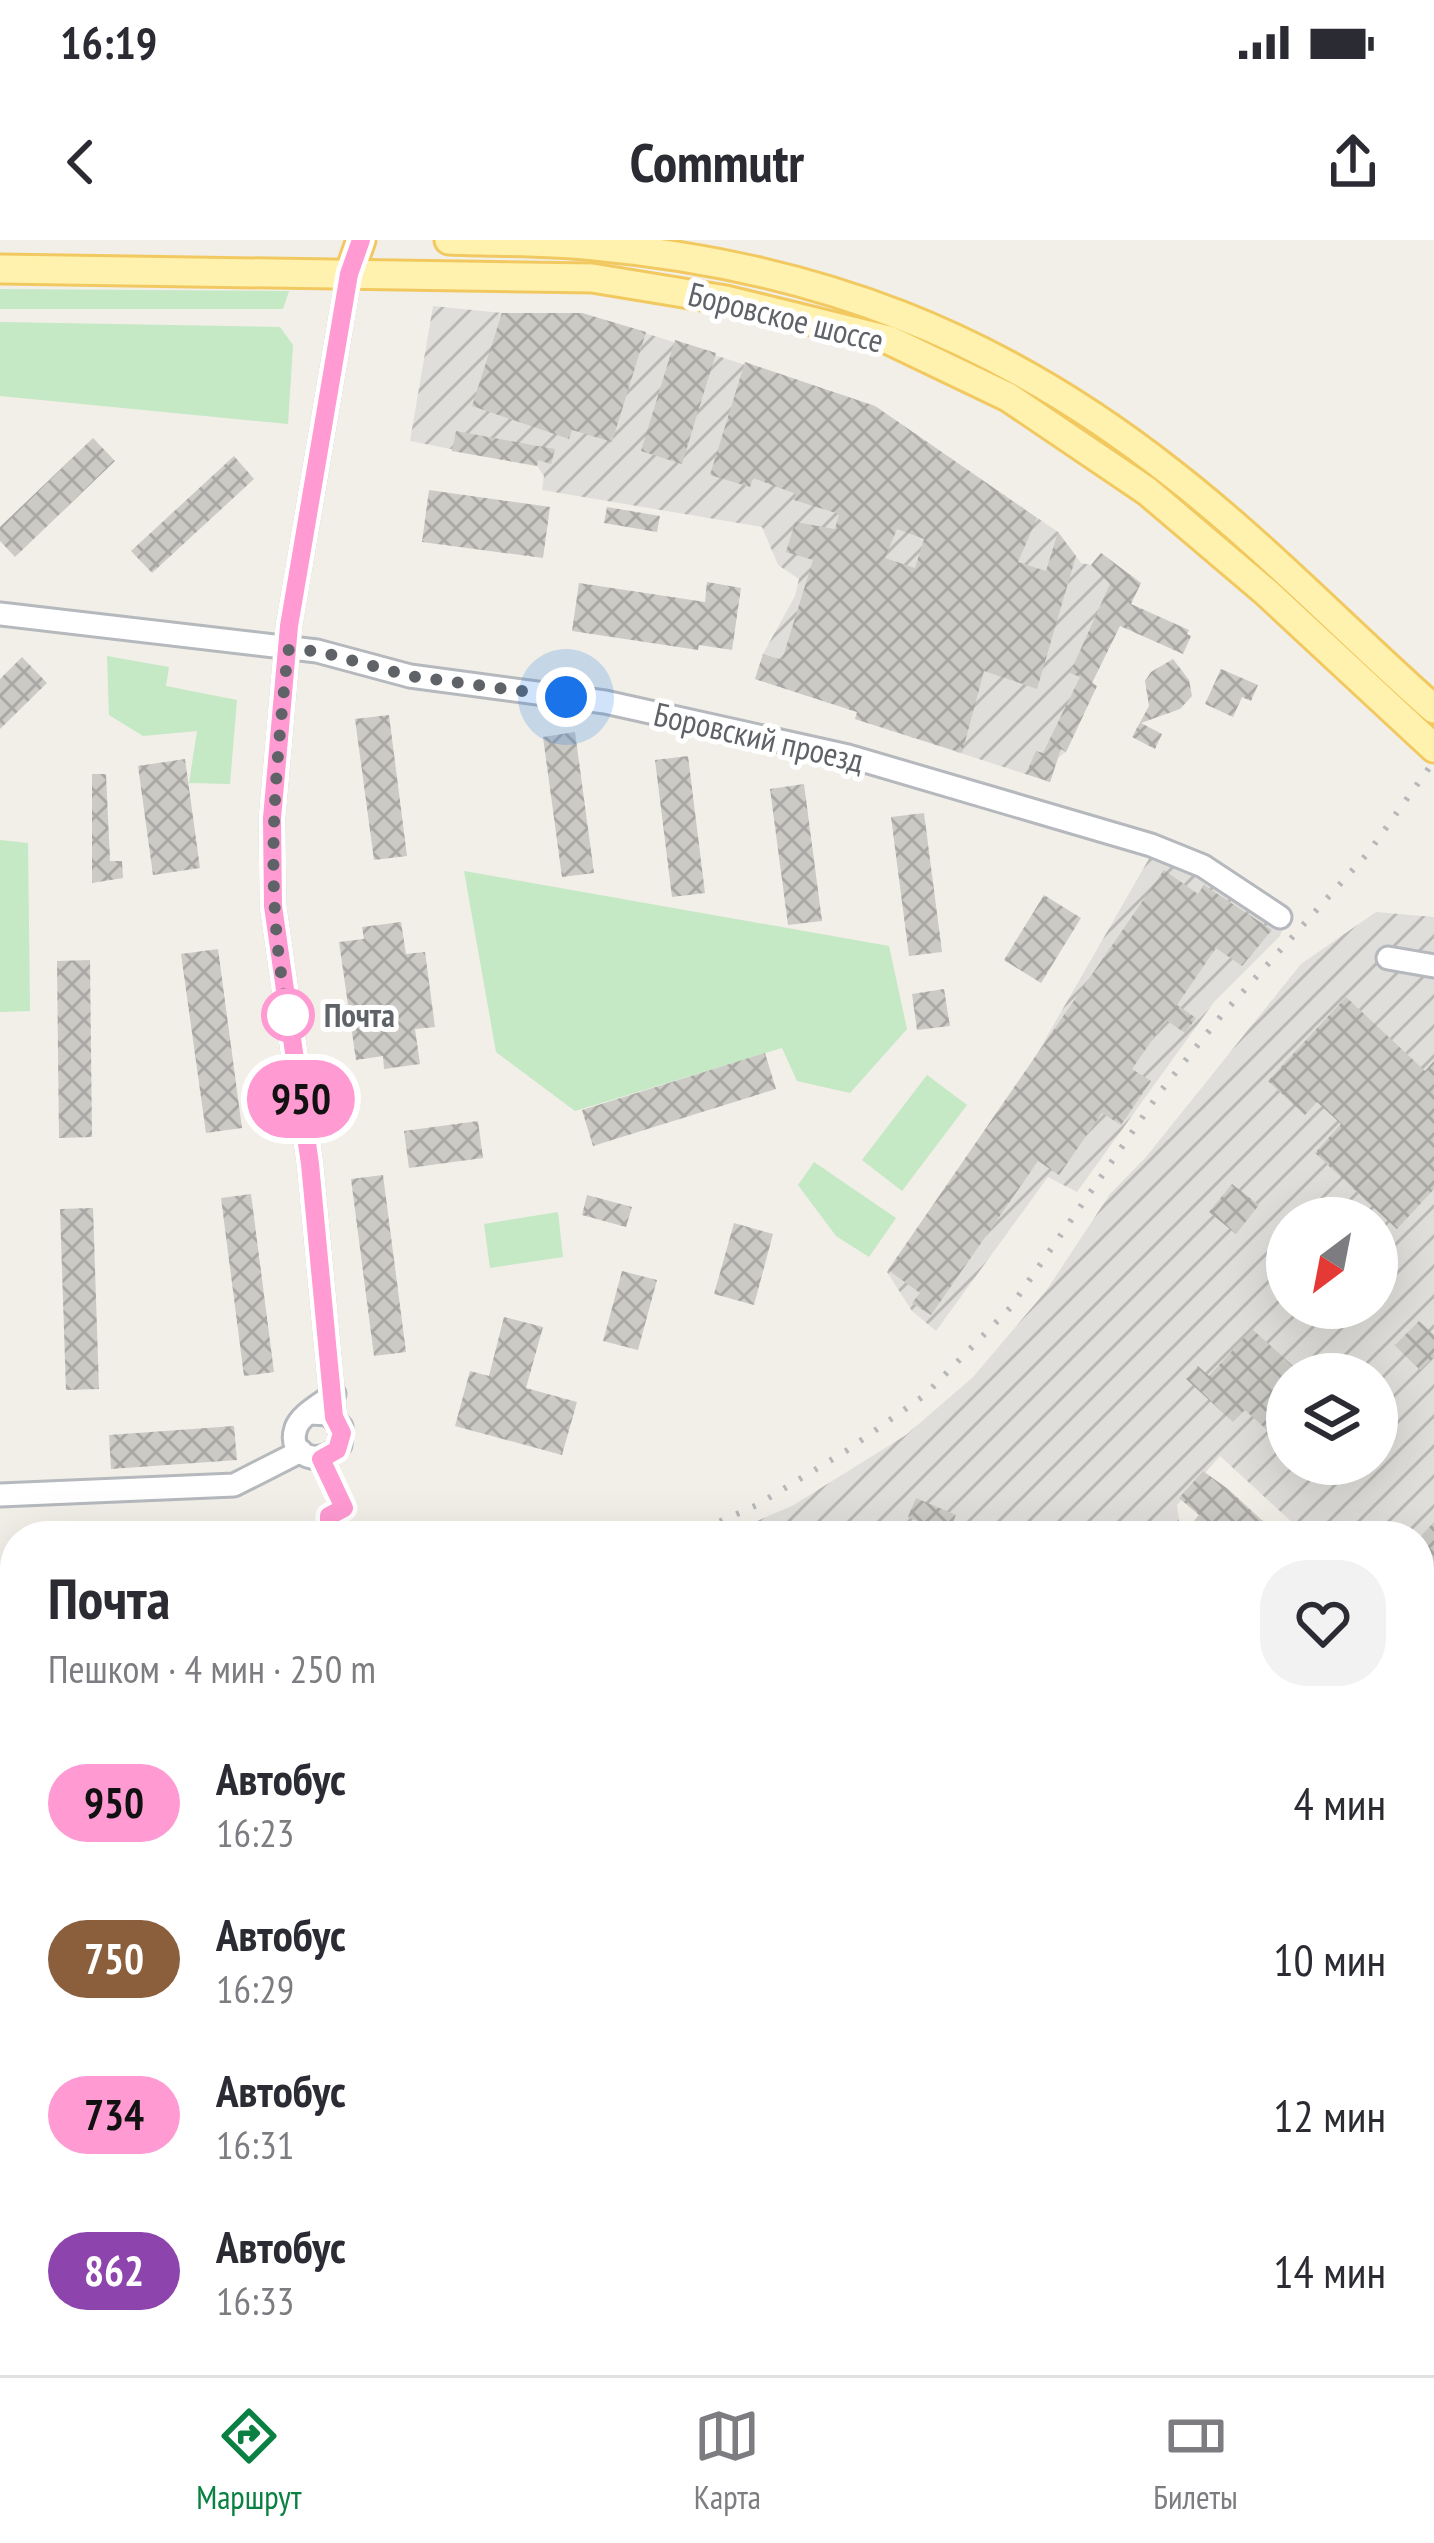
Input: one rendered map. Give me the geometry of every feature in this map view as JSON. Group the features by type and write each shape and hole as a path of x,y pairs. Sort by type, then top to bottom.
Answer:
{"main road":[{"path":"349,274 361,240"},
{"name":"Боровское шоссе","path":"449,240 594,245 696,259 802,282 974,344 1171,472 1434,709"},
{"name":"Боровское шоссе","path":"0,268 479,273 620,281 852,329 905,347 1008,397 1147,491 1266,592 1434,748"}],"street":[{"path":"301,1450 321,1459 337,1450 342,1433 334,1406 310,1164 273,906 273,779 288,650 349,274"},
{"name":"Боровский проезд","path":"0,614 317,651 410,676 605,702 848,756 1150,845 1203,866 1280,917"},
{"path":"1388,958 1434,966"},
{"path":"301,1450 296,1431 301,1420 334,1406"},
{"path":"0,1495 233,1486 301,1450"}],"shaded area":[{"path":"433,306 502,313 582,313 875,406 1058,532 1081,563 1091,565 1101,553 1141,583 1050,782 855,719 857,712 755,679 799,579 778,565 762,527 542,490 544,476 537,466 410,441"},
{"path":"1150,857 1288,910 1280,936 1214,1002 1077,1192 1048,1177 936,1331 912,1311 887,1272 1003,1113"},
{"path":"1376,912 1434,917 1434,1521 1291,1521 1220,1456 1177,1505 1179,1521 757,1521 792,1506 906,1435 973,1377 1046,1291 1110,1194 1146,1157 1301,964"}],"green space":[{"path":"0,289 289,291 283,309 0,309"},
{"path":"0,322 280,327 293,345 288,424 0,396"},
{"path":"107,656 169,667 166,686 237,700 230,784 189,783 197,731 143,736 109,715"},
{"path":"0,840 28,843 30,1011 0,1012"},
{"path":"464,871 889,946 907,1029 850,1093 797,1081 782,1048 575,1111 496,1052"},
{"path":"927,1075 967,1105 902,1191 862,1160"},
{"path":"814,1162 896,1218 869,1257 836,1236 798,1185"},
{"path":"558,1212 563,1257 490,1268 484,1224"}],"building":[{"path":"502,313 582,313 646,332 612,442 572,430 569,439 472,406"},
{"path":"675,340 716,353 682,464 641,451"},
{"path":"745,362 875,406 1037,518 1018,562 1046,571 1058,532 1076,556 1037,689 984,671 962,753 855,719 857,712 755,679 763,654 782,660 813,560 786,552 795,522 835,529 839,514 794,500 796,494 753,478 750,487 710,475","holes":["897,529 924,539 915,568 885,558"]},
{"path":"456,431 555,449 551,464 538,460 537,466 452,451"},
{"path":"93,438 115,461 15,557 0,541 0,527"},
{"path":"234,456 254,479 152,573 131,551"},
{"path":"429,490 550,507 543,558 422,542"},
{"path":"607,507 660,516 657,532 604,523"},
{"path":"1101,553 1141,583 1131,604 1189,630 1191,636 1183,654 1120,626 1050,782 1026,774 1036,751 1043,753 1080,677 1070,673 1110,584 1091,565"},
{"path":"707,582 741,588 732,650 699,645 698,650 572,631 579,583 705,602"},
{"path":"22,657 47,683 0,729 0,679"},
{"path":"1173,659 1189,680 1192,696 1180,709 1141,723 1162,734 1155,749 1132,737 1149,706 1145,681"},
{"path":"1221,669 1258,685 1251,701 1242,697 1233,717 1205,704"},
{"path":"389,715 407,856 374,860 355,719"},
{"path":"575,732 594,873 562,877 543,737"},
{"path":"688,756 705,893 672,897 655,760"},
{"path":"185,759 200,868 153,875 138,766"},
{"path":"92,774 106,774 110,861 122,861 123,878 92,883"},
{"path":"804,784 822,921 788,925 770,789"},
{"path":"924,813 942,952 909,956 891,817"},
{"path":"1164,870 1198,894 1204,885 1272,930 1242,966 1216,948 1177,1005 1196,1018 1185,1033 1166,1020 1132,1069 1151,1081 1121,1125 1102,1113 1059,1175 1038,1161 931,1315 912,1303 920,1293 888,1270"},
{"path":"1044,895 1081,918 1041,983 1004,960"},
{"path":"401,922 406,954 425,952 435,1027 415,1029 420,1064 384,1069 383,1056 356,1060 339,942 364,939 362,927"},
{"path":"218,949 242,1128 206,1133 181,954"},
{"path":"90,960 92,1137 59,1138 57,961"},
{"path":"944,989 950,1026 917,1030 912,994"},
{"path":"1346,997 1425,1071 1434,1061 1434,1189 1398,1228 1398,1197 1362,1197 1315,1153 1341,1124 1317,1102 1305,1115 1268,1081"},
{"path":"765,1053 776,1089 593,1146 582,1110"},
{"path":"478,1121 483,1158 409,1168 404,1131"},
{"path":"383,1175 406,1352 374,1356 351,1179"},
{"path":"1232,1184 1259,1205 1236,1234 1209,1212"},
{"path":"251,1194 274,1372 244,1376 221,1198"},
{"path":"587,1195 632,1207 626,1227 582,1215"},
{"path":"93,1208 99,1389 66,1390 60,1209"},
{"path":"734,1223 773,1234 754,1305 714,1294"},
{"path":"622,1271 657,1280 638,1350 603,1341"},
{"path":"504,1317 543,1327 526,1388 577,1402 562,1455 455,1426 470,1371 489,1376"},
{"path":"1419,1321 1434,1335 1434,1357 1420,1370 1395,1345"},
{"path":"1252,1329 1279,1353 1266,1353 1266,1429 1245,1410 1233,1422 1186,1379 1198,1366 1209,1376"},
{"path":"234,1426 237,1460 111,1469 109,1435"},
{"path":"1203,1471 1263,1521 1194,1521 1199,1515 1179,1498"},
{"path":"916,1498 956,1515 953,1521 908,1517"}],"railway":[{"path":"721,1521 757,1505 846,1451 925,1395 1010,1308 1160,1092 1221,1016 1368,853 1434,761"}],"bus line":[{"name":"950","path":"328,1521 344,1508 321,1459 337,1450 342,1433 334,1417 310,1164 273,906 273,779 289,626 349,274 361,240"}],"place":[{"name":"Почта","path":"288,1015"}],"route":[{"path":"288,1015 273,906 272,818 288,650 317,651 410,676 566,697"}]}
